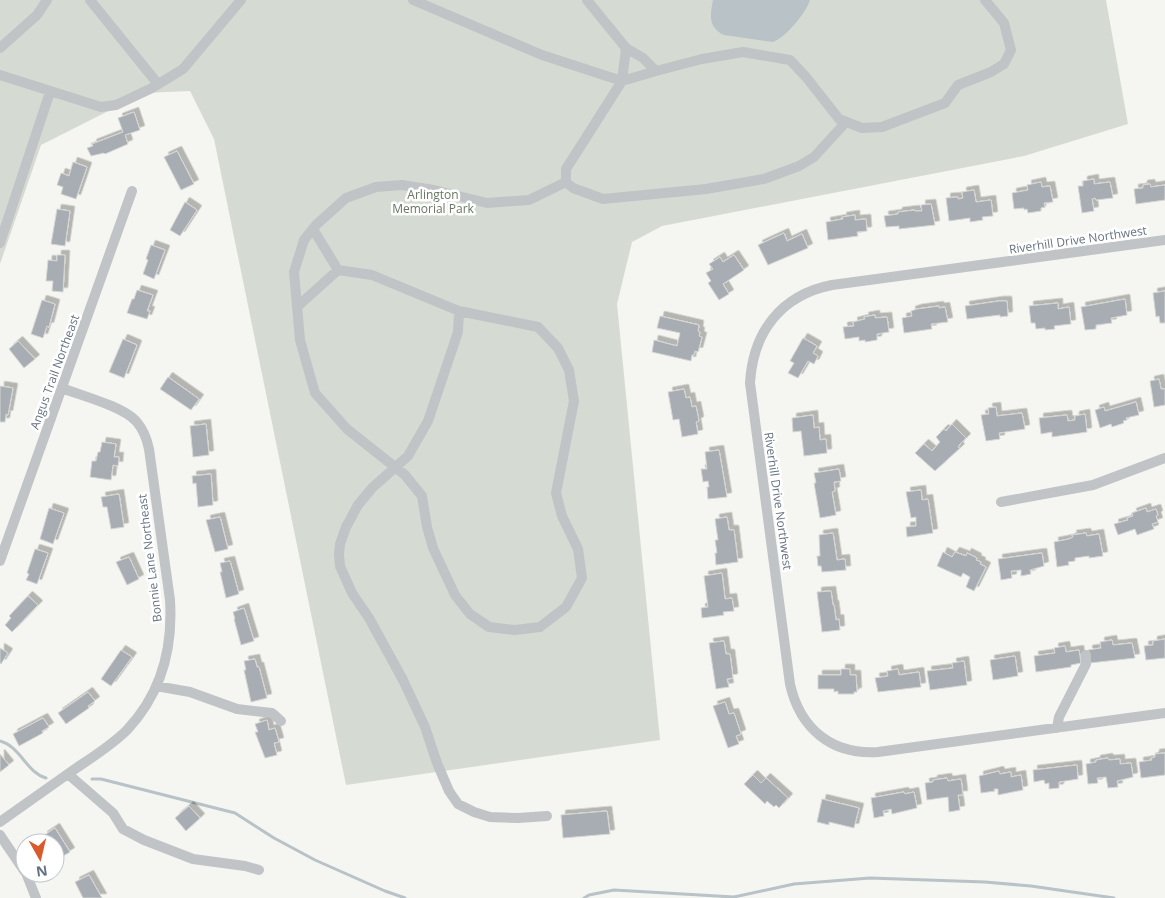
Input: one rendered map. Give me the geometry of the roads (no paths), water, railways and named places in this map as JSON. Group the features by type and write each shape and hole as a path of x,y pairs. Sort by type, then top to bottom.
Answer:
{"street":[{"path":"0,48 37,16 47,0"},
{"path":"90,0 158,84"},
{"path":"0,75 102,107 116,105 183,69 241,0"},
{"path":"413,0 542,55 622,81 702,59 743,52 790,60 839,119 862,128 882,127 945,103 958,86 991,72 1004,64 1011,50 1004,23 986,0"},
{"path":"587,0 626,48 643,58 656,71"},
{"path":"626,48 622,81 566,169 566,182 573,188 603,199 706,189 764,179 799,166 814,157 846,122"},
{"path":"0,243 50,92"},
{"path":"338,270 372,275 458,311 538,327 558,348 569,370 574,401 556,493 562,516 578,550 582,578 566,607 540,627 514,630 488,627 470,614 455,595 433,548 427,527 422,496 405,474 347,429 315,393 300,340 294,272 304,240 313,229 346,198 376,187 402,185 434,190 488,203 529,200 566,182"},
{"name":"Angus Trail Northeast","path":"0,561 132,191"},
{"path":"313,229 338,270"},
{"name":"Riverhill Drive Northwest","path":"1165,240 832,285 816,289 803,294 782,309 767,325 758,342 752,363 750,382 790,684 796,704 806,722 826,740 838,747 868,753 1165,713"},
{"path":"298,306 338,270"},
{"path":"458,311 458,332 428,421 408,456 372,488 358,504 346,527 338,554 342,574 352,593 370,618 403,680 425,727 449,791 458,804 490,817 547,816"},
{"name":"Bonnie Lane Northeast","path":"0,822 106,748 126,730 141,713 156,686 164,668 170,644 169,590 146,436 136,421 123,411 62,388"},
{"path":"1001,502 1093,485 1165,458"},
{"path":"1057,728 1059,717 1086,664 1086,655"},
{"path":"156,686 190,692 237,709 272,713 281,722"},
{"path":"68,774 113,813 123,829 144,840 194,859 245,866 259,870"},
{"path":"0,835 15,858"},
{"path":"29,883 36,898"}],"waterway":[{"path":"0,741 13,748 33,770 46,778"},
{"path":"92,779 101,779 235,813 274,838 315,860 405,898"},
{"path":"584,898 589,895 614,890 734,897 794,884 870,878 985,882 1031,886 1114,898"}],"park label":[{"name":"Arlington Memorial Park","path":"433,202"}]}
